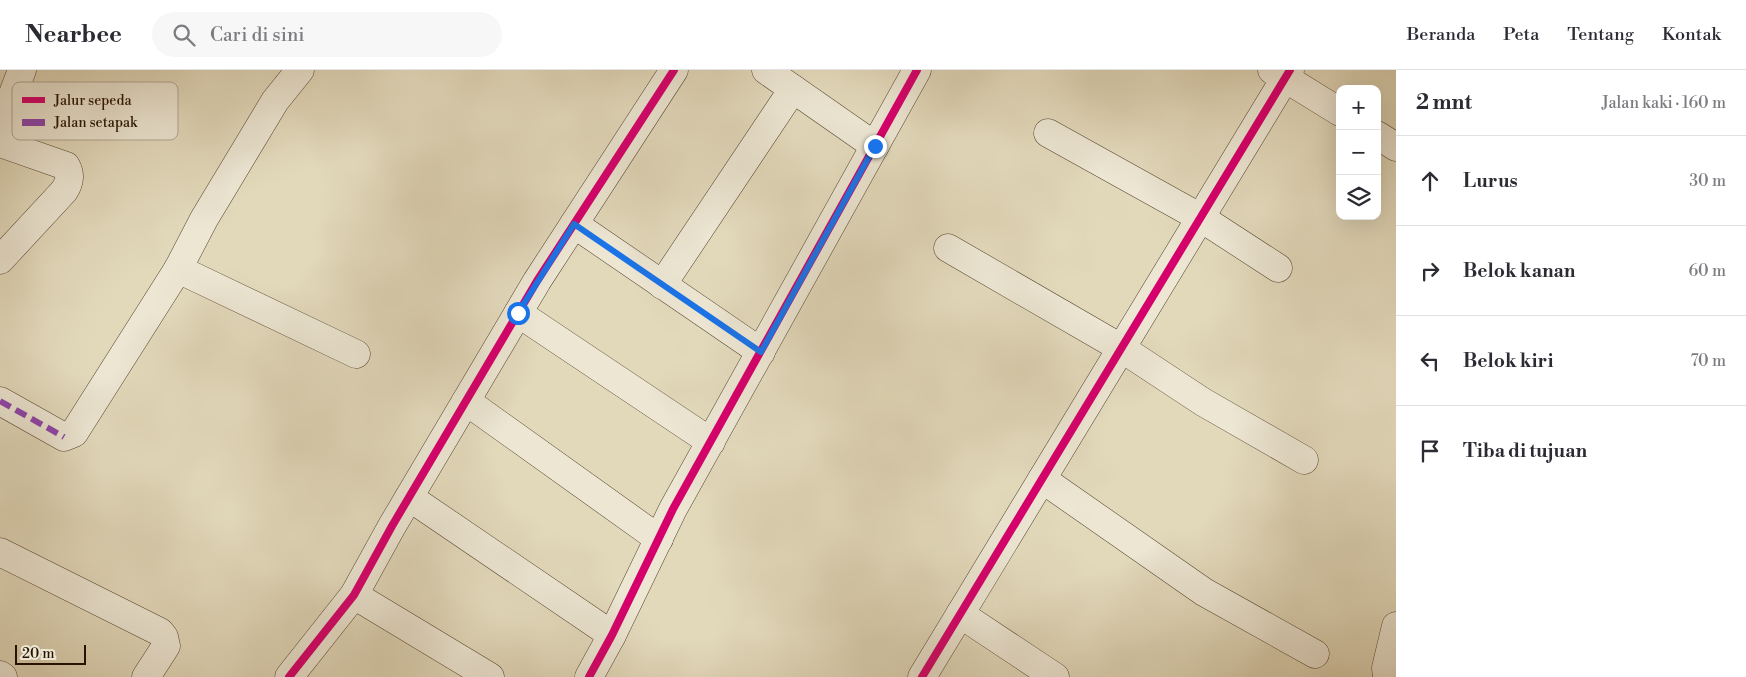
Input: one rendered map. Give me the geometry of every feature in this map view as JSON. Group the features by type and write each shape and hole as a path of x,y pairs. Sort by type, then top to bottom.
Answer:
{"street":[{"path":"17,82 22,70"},
{"path":"0,401 64,437 71,436 178,269 204,220 270,110 300,70"},
{"path":"289,677 354,594 409,496 518,313 674,70"},
{"path":"766,70 875,146"},
{"path":"589,677 612,635 658,539 917,70"},
{"path":"922,677 1201,218 1282,73 1336,109"},
{"path":"662,284 794,89"},
{"path":"0,128 12,96"},
{"path":"1048,133 1201,218 1278,268"},
{"path":"1381,138 1396,147"},
{"path":"0,143 66,166 70,172 69,184 64,191 9,238 0,260"},
{"path":"574,224 761,352"},
{"path":"948,248 1121,348 1203,402 1304,460"},
{"path":"178,269 356,354"},
{"path":"518,313 711,442"},
{"path":"466,402 658,539"},
{"path":"1042,479 1204,592 1315,654"},
{"path":"409,496 612,635"},
{"path":"0,552 160,632 164,637 166,646 146,677"},
{"path":"354,594 490,677"},
{"path":"960,614 1056,677"},
{"path":"1387,677 1386,668 1396,626"}],"marked path":[{"path":"0,401 64,437"}],"cycle path":[{"path":"289,677 354,595 392,526 537,281 674,70"},
{"path":"589,677 612,635 673,509 917,70"},
{"path":"922,677 1290,70"}],"route":[{"path":"518,313 574,224 761,352 875,146"}]}
